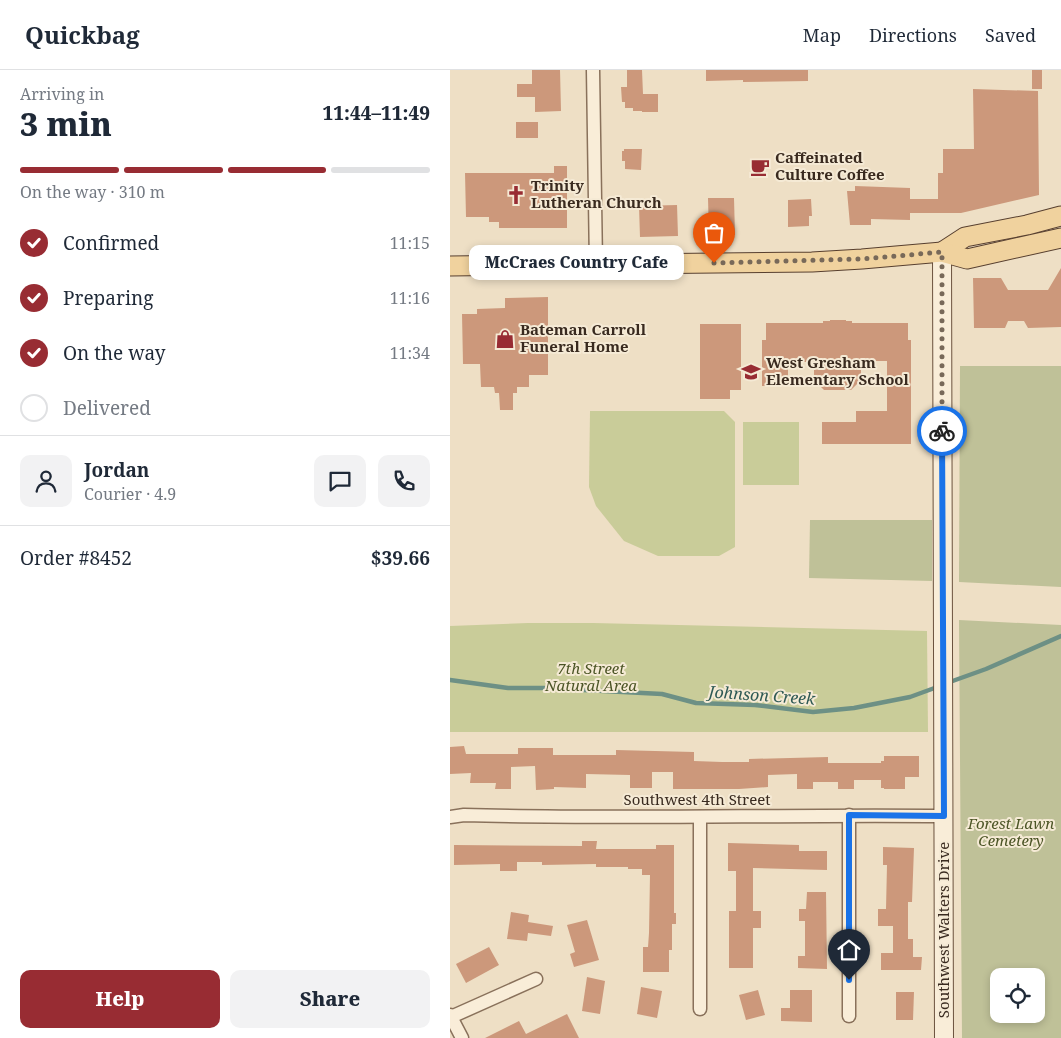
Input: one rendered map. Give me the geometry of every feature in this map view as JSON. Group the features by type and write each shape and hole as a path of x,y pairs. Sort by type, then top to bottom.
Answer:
{"main road":[{"path":"942,252 965,237 1027,225 1061,216"},
{"path":"450,266 812,262 942,252 967,259 1061,238"}],"street":[{"path":"593,70 596,265"},
{"name":"Southwest Walters Drive","path":"942,252 944,1038"},
{"name":"Southwest 4th Street","path":"450,817 464,815 700,817 944,816"},
{"path":"849,815 849,1016"},
{"path":"700,817 700,1009"},
{"path":"462,1038 450,1016 536,979"}],"green space":[{"path":"960,366 1061,366 1061,587 959,582"},
{"path":"590,411 724,411 735,422 735,547 719,556 658,556 624,541 596,506 589,487"},
{"path":"743,422 799,422 799,485 743,485"},
{"path":"810,520 932,520 932,581 809,578"},
{"name":"Forest Lawn Cemetery","path":"959,620 1061,625 1061,1038 962,1038"},
{"name":"7th Street Natural Area","path":"528,623 927,631 928,732 450,732 450,626"}],"building":[{"path":"532,70 560,70 561,111 535,112 535,97 517,97 517,84 532,84"},
{"path":"627,70 642,70 643,94 658,94 658,112 633,111 633,108 625,108 625,102 622,102 621,87 627,87"},
{"path":"706,70 808,70 808,81 706,81"},
{"path":"1032,70 1042,70 1042,89 1032,89"},
{"path":"973,89 1038,91 1039,195 961,213 910,213 910,220 871,219 871,225 850,225 847,191 855,191 855,186 910,188 910,199 938,199 938,173 943,173 943,149 974,149"},
{"path":"516,122 538,122 538,138 516,138"},
{"path":"624,149 642,149 641,170 625,169 625,161 622,161 622,151"},
{"name":"Trinity Lutheran Church","path":"554,166 567,166 567,228 499,228 499,222 489,222 489,217 466,217 465,173 554,173"},
{"path":"708,198 734,198 735,235 709,235"},
{"path":"811,199 812,216 809,216 809,226 788,227 788,200"},
{"path":"677,205 678,236 640,237 639,206"},
{"path":"1061,268 1061,327 1028,328 1024,321 1008,321 1005,328 974,328 973,278 1001,278 1008,290 1048,290"},
{"name":"Bateman Carroll Funeral Home","path":"548,297 548,375 529,375 529,387 517,387 517,393 513,393 513,410 500,410 499,393 495,393 494,387 481,387 480,364 463,364 462,314 477,314 477,309 505,308 505,298"},
{"path":"846,320 852,321 852,323 908,323 908,340 911,340 911,444 822,444 822,422 856,422 856,411 887,411 887,361 861,361 861,380 851,390 824,390 820,386 820,379 814,379 814,362 788,362 788,386 762,386 762,340 766,340 766,323 823,323 823,321"},
{"path":"700,324 741,324 741,390 730,390 730,399 700,399"},
{"path":"464,746 466,754 518,754 518,748 553,748 553,755 616,755 616,750 694,752 694,761 722,762 749,762 749,759 828,757 828,763 881,763 881,761 884,761 884,756 919,756 919,777 905,777 905,789 881,788 881,780 854,780 854,789 838,789 838,782 813,782 813,789 797,789 797,774 768,775 768,787 673,789 673,772 652,772 652,788 630,788 630,775 586,774 586,788 554,787 554,789 536,790 535,766 511,767 511,789 495,789 496,783 470,783 471,773 450,774 450,747"},
{"path":"582,841 597,841 596,849 656,849 656,845 674,845 674,913 676,913 676,924 672,924 672,950 669,950 669,972 643,972 643,947 648,947 650,875 642,875 642,869 596,867 596,864 542,865 542,862 517,862 517,871 500,871 500,864 454,865 454,845 582,846"},
{"path":"728,843 799,845 799,851 827,851 827,870 753,868 753,911 761,911 761,928 753,928 753,968 729,968 729,911 736,911 736,871 728,871"},
{"path":"883,847 914,848 912,902 908,902 908,939 913,939 913,957 922,957 921,970 881,970 881,953 893,953 893,926 878,926 878,909 886,909 887,865 883,865"},
{"path":"807,892 826,892 827,969 798,968 798,956 805,956 805,921 799,921 799,909 806,909"},
{"path":"511,912 529,915 528,922 553,926 551,936 528,933 527,941 507,939"},
{"path":"587,920 599,960 574,967 570,954 575,952 567,925"},
{"path":"489,947 499,965 466,983 456,964"},
{"path":"587,977 605,981 600,1014 582,1011"},
{"path":"641,987 662,991 657,1018 637,1014"},
{"path":"758,990 765,1015 746,1020 739,995"},
{"path":"790,990 812,990 812,1022 781,1021 781,1008 790,1008"},
{"path":"896,992 914,992 913,1020 896,1020"},
{"path":"567,1014 579,1038 485,1038 519,1021 526,1034"}],"waterway":[{"name":"Johnson Creek","path":"947,683 986,669 1061,636"},
{"name":"Johnson Creek","path":"450,680 508,688 662,694 696,703 755,705 813,712 854,708 910,697 940,686"}],"way so far":[{"path":"714,263 812,262 942,252 942,431"}],"place":[{"name":"Caffeinated Culture Coffee","path":"760,167"},
{"name":"Trinity Lutheran Church","path":"516,195"},
{"name":"McCraes Country Cafe","path":"714,263"},
{"name":"Bateman Carroll Funeral Home","path":"505,339"},
{"name":"West Gresham Elementary School","path":"751,372"}],"route":[{"path":"849,980 849,815 944,816 942,731 942,431"}]}
